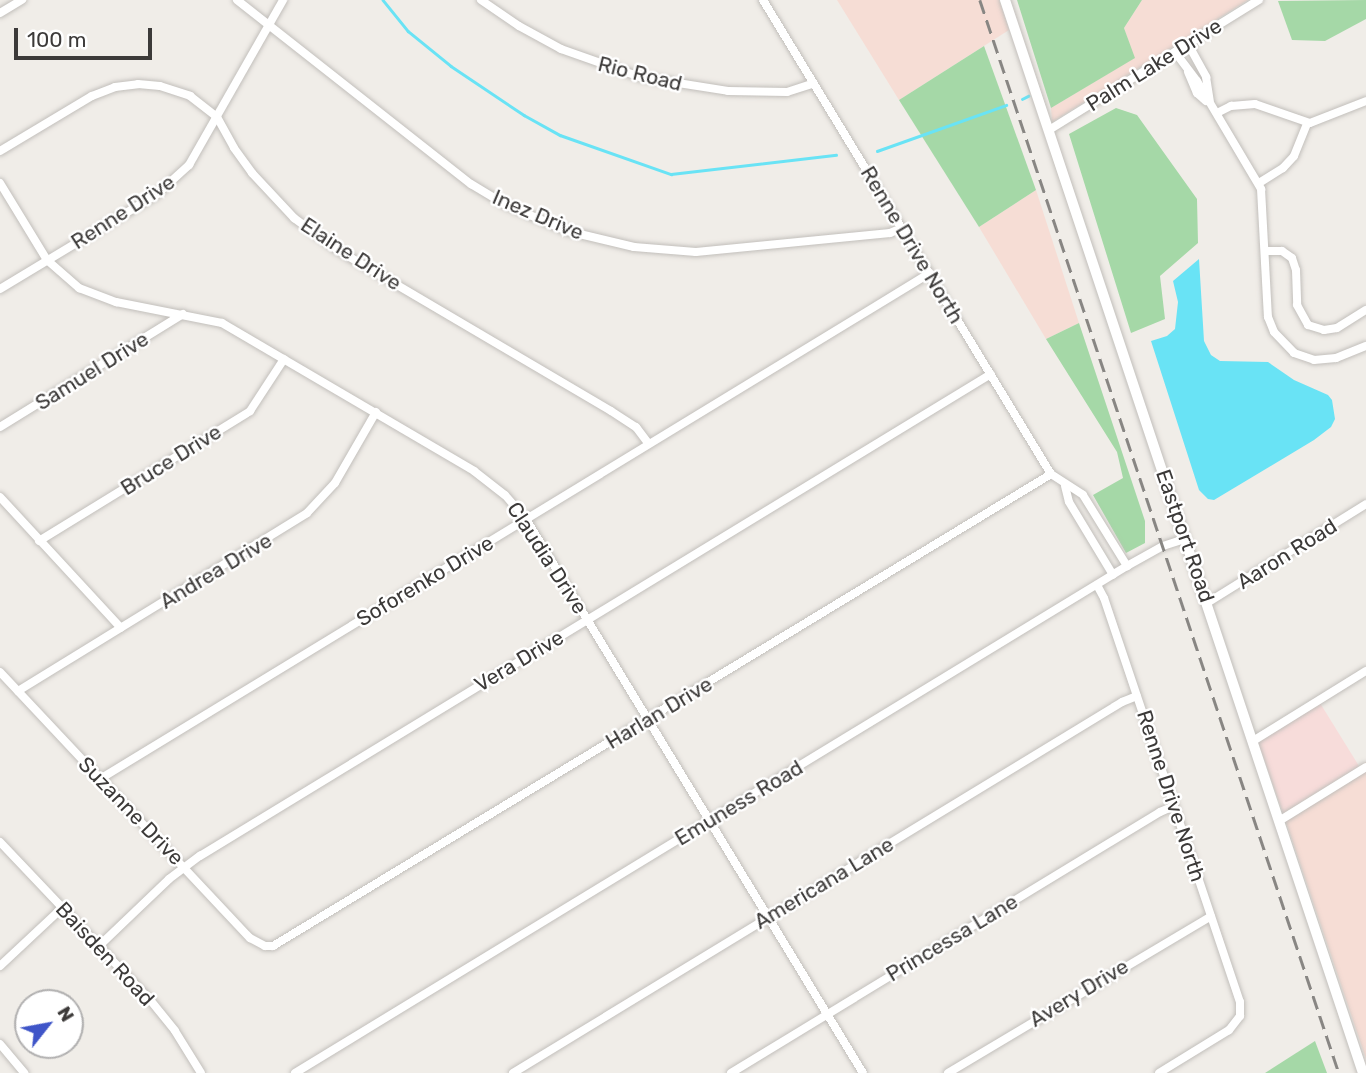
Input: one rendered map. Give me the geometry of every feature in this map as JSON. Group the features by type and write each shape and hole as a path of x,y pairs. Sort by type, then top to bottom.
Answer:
{"street":[{"path":"0,13 22,0"},
{"name":"Inez Drive","path":"237,0 471,184 504,204 567,231 634,247 696,252 890,233 902,228"},
{"name":"Renne Drive","path":"0,289 168,187 196,156 283,0"},
{"name":"Rio Road","path":"481,0 519,26 561,49 640,77 728,91 787,92 814,83"},
{"name":"Renne Drive North","path":"763,0 1051,474 1065,486 1083,495 1127,566"},
{"name":"Eastport Road","path":"1005,0 1363,1073"},
{"name":"Palm Lake Drive","path":"1049,130 1259,0"},
{"path":"1188,44 1206,77 1211,104"},
{"path":"1175,52 1188,72 1196,93 1211,104 1259,183 1268,317 1286,346 1303,357 1323,361 1366,345"},
{"name":"Elaine Drive","path":"0,151 92,96 115,87 138,84 171,88 200,101 217,117 246,165 294,218 336,249 611,411 636,427 649,444"},
{"path":"1217,113 1231,106 1255,104 1307,123 1321,122 1366,101"},
{"path":"1259,183 1283,168 1294,156 1307,123"},
{"name":"Claudia Drive","path":"0,183 47,260 65,278 93,295 222,323 376,412 493,484 526,519 863,1073"},
{"path":"1265,251 1282,251 1292,258 1296,270 1297,305 1308,325 1324,330 1337,328 1366,310"},
{"name":"Soforenko Drive","path":"100,779 930,273"},
{"name":"Samuel Drive","path":"0,427 183,314"},
{"name":"Bruce Drive","path":"39,541 250,411 284,359"},
{"name":"Vera Drive","path":"99,946 184,867 990,374"},
{"name":"Andrea Drive","path":"18,691 307,513 335,483 376,412"},
{"name":"Harlan Drive","path":"265,946 282,943 1051,474"},
{"name":"Renne Drive North","path":"1065,486 1069,502 1113,575"},
{"path":"0,497 121,628"},
{"name":"Aaron Road","path":"1207,603 1366,504"},
{"name":"Emuness Road","path":"295,1073 1127,566 1163,546 1185,539"},
{"name":"Renne Drive North","path":"1097,585 1104,598 1240,1009 1236,1024 1229,1030 1159,1073"},
{"path":"1253,741 1366,671"},
{"name":"Suzanne Drive","path":"0,672 250,938 265,946"},
{"name":"Americana Lane","path":"513,1073 1122,702 1137,696"},
{"path":"1279,821 1366,767"},
{"name":"Princessa Lane","path":"731,1073 1174,806"},
{"name":"Baisden Road","path":"0,842 163,1016 201,1073"},
{"path":"0,966 62,908"},
{"name":"Avery Drive","path":"948,1073 1211,916"},
{"path":"0,1044 24,1073"}],"shaded area":[{"path":"837,0 999,0 1009,30 899,100"},
{"path":"1142,0 1248,0 1052,122 1051,108 1134,58 1124,28"},
{"path":"1036,190 1079,323 1046,339 979,227"},
{"path":"1320,703 1359,766 1283,813 1258,742"},
{"path":"1366,762 1366,1059 1283,813"}],"green space":[{"path":"1017,0 1142,0 1124,28 1135,58 1051,108"},
{"path":"1366,0 1366,19 1325,41 1292,40 1278,1"},
{"path":"984,46 1036,190 979,227 899,100"},
{"path":"1116,108 1137,115 1197,199 1198,243 1160,276 1165,319 1131,333 1069,134"},
{"path":"1079,323 1145,521 1145,543 1126,553 1093,495 1123,478 1117,452 1046,339"},
{"path":"1315,1041 1327,1073 1265,1073"}],"water":[{"path":"1199,259 1204,341 1211,355 1220,361 1268,362 1294,380 1328,395 1332,400 1335,419 1331,427 1314,440 1214,500 1208,499 1199,490 1151,341 1167,336 1175,329 1178,302 1173,281"}],"waterway":[{"path":"383,0 408,31 451,66 524,115 560,135 671,174 836,155"},
{"path":"1022,99 1028,96"},
{"path":"877,151 1006,105"}],"railway":[{"path":"980,0 1339,1073"}]}
